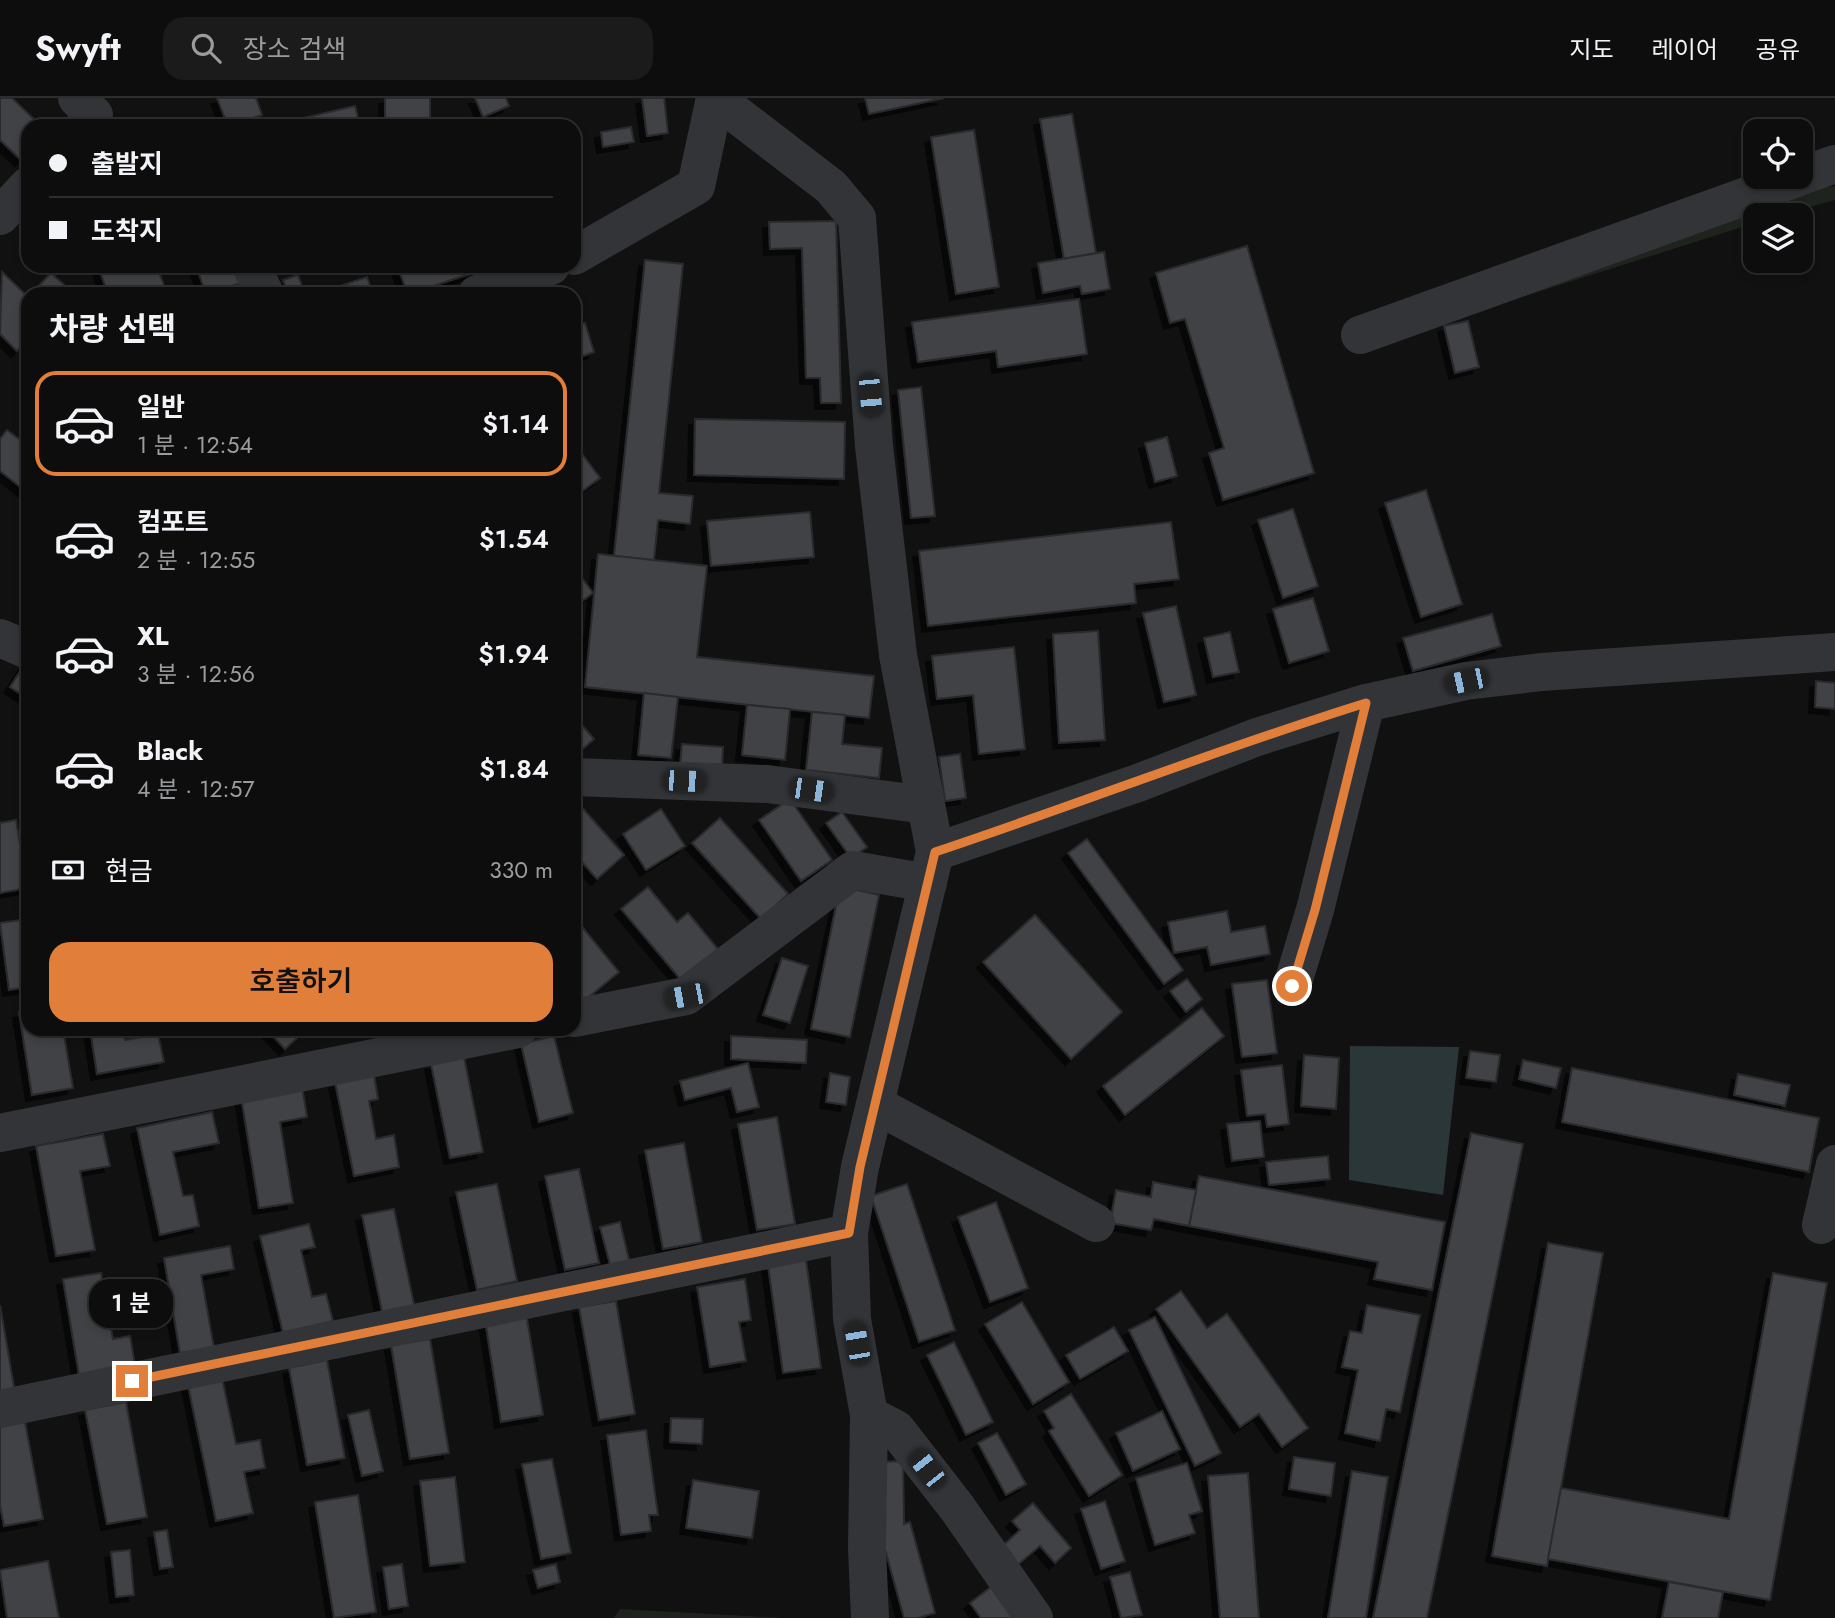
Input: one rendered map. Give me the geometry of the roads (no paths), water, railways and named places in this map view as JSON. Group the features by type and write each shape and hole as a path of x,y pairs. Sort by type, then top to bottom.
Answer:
{"street":[{"path":"581,253 696,186 715,98 831,187 857,218 874,446 897,642 926,805 931,867 849,1233 852,1319 869,1415 867,1548 870,1618"},
{"path":"1813,172 1835,164"},
{"path":"1360,334 1764,189"},
{"path":"0,216 21,194"},
{"path":"496,287 532,273"},
{"path":"0,638 21,647"},
{"path":"581,1017 686,996 853,870 931,867 1257,737 1366,703 1466,681 1541,672 1835,652"},
{"path":"1292,986 1315,910 1366,703"},
{"path":"581,777 767,785 926,805"},
{"path":"0,1133 483,1036"},
{"path":"876,1105 1096,1223"},
{"path":"1821,1225 1835,1164"},
{"path":"0,1409 849,1233"},
{"path":"869,1415 896,1429 958,1509 1034,1618"}]}
